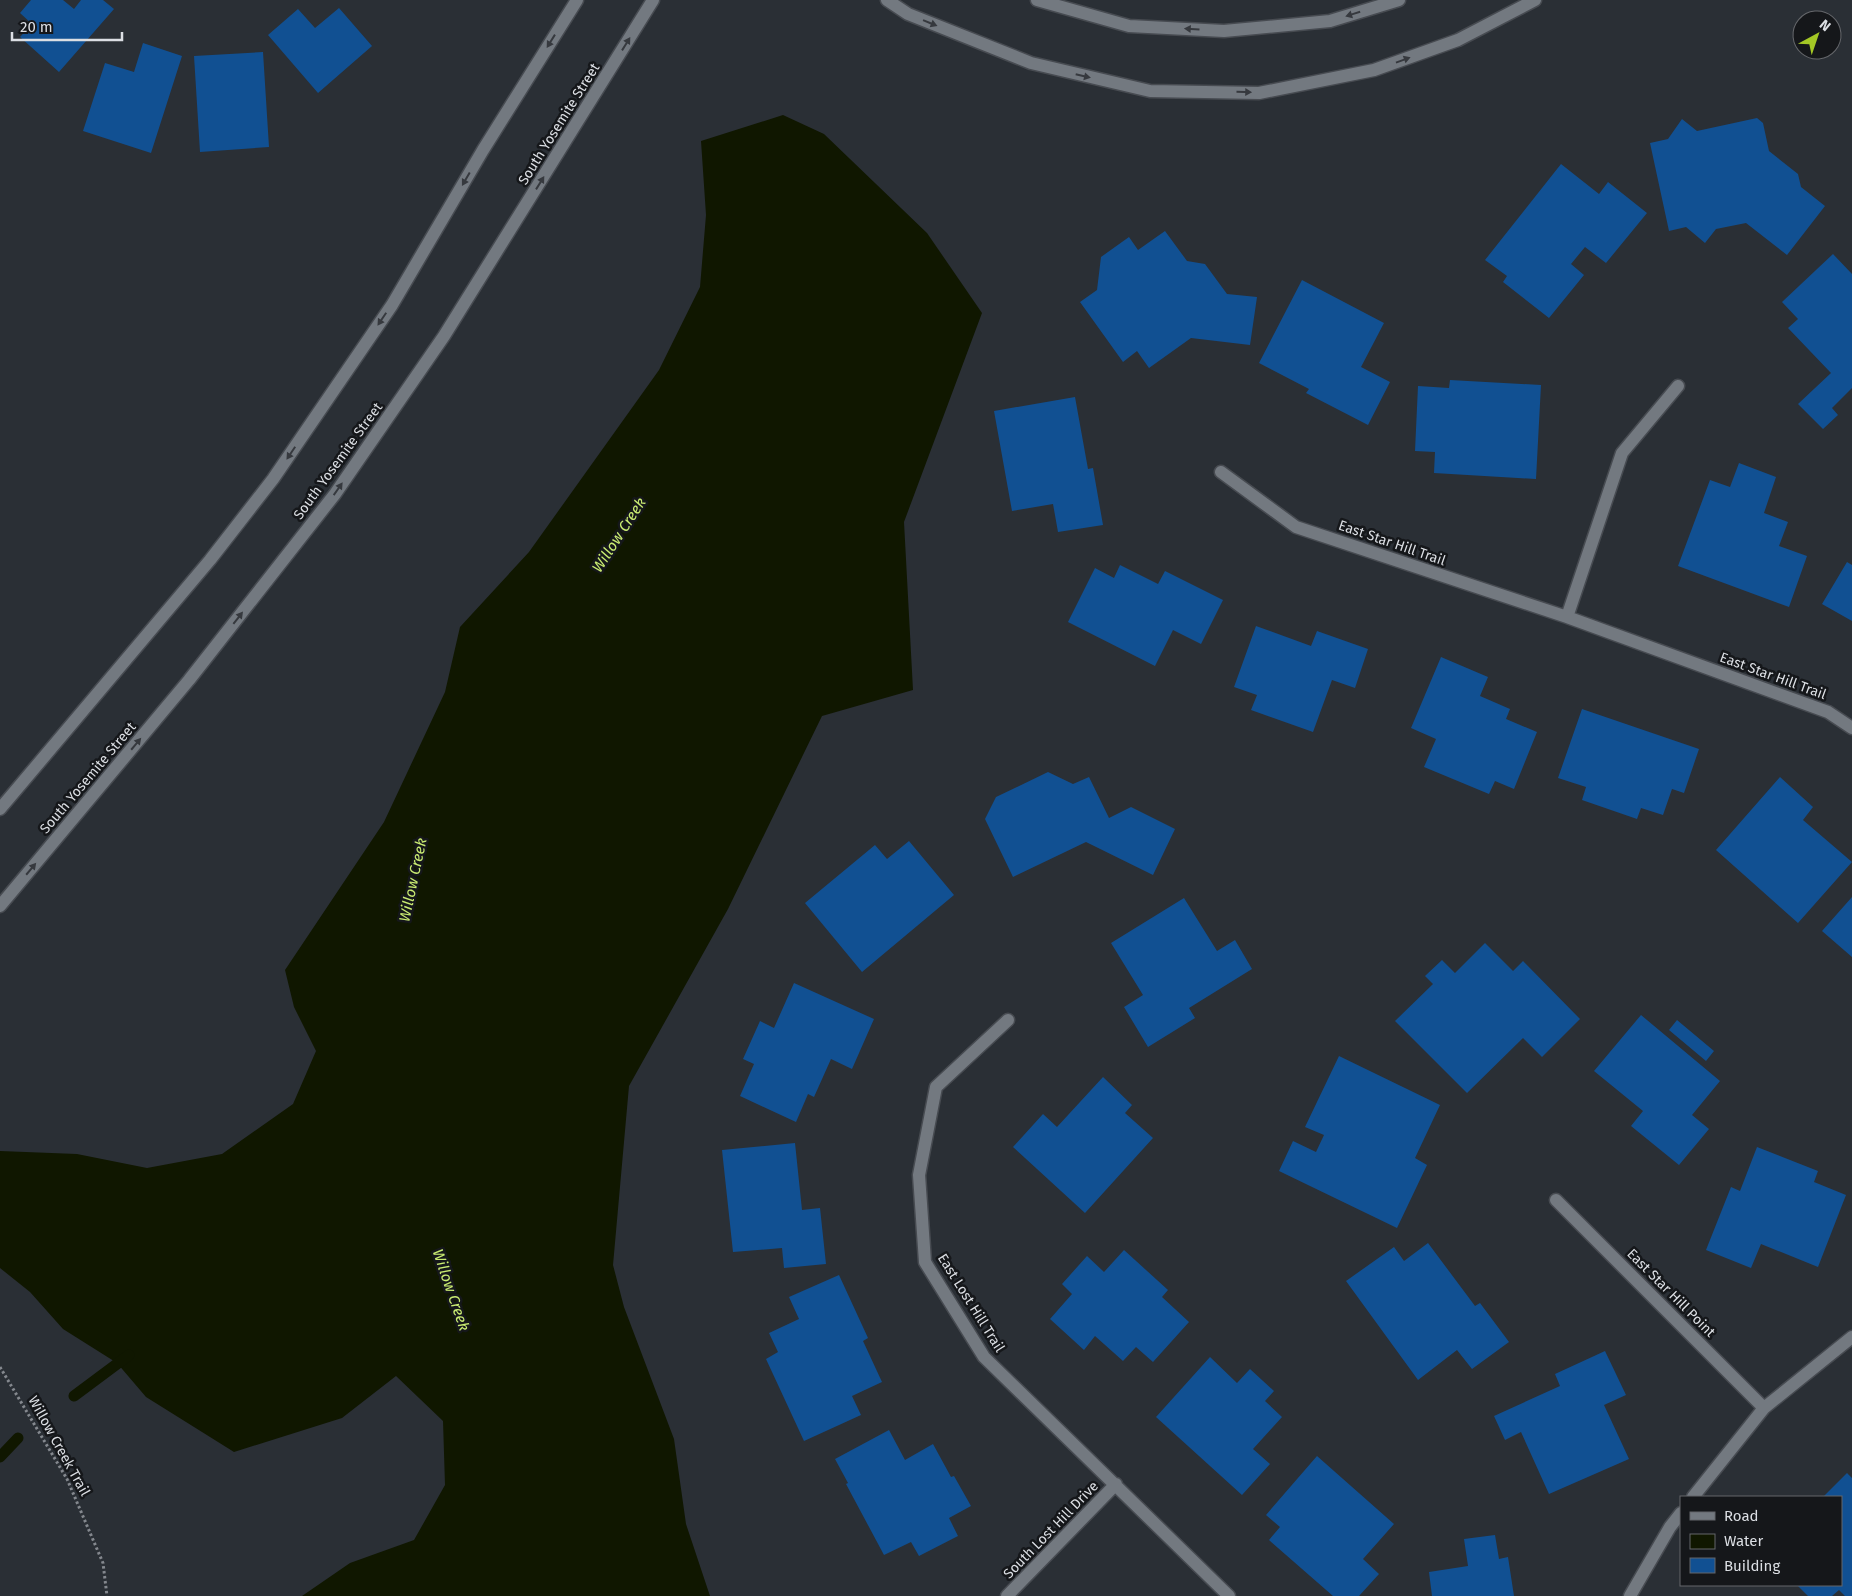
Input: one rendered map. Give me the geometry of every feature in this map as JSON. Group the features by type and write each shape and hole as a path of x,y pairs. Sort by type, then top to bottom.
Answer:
{"street":[{"path":"0,809 210,560 273,479 392,305 483,150 577,0"},
{"name":"South Yosemite Street","path":"0,906 190,680 335,494 444,336 653,0"},
{"path":"888,0 908,14 1031,63 1150,91 1259,93 1374,70 1458,40 1535,0"},
{"path":"1037,0 1129,26 1224,31 1330,22 1399,0"},
{"path":"1567,618 1622,453 1678,386"},
{"name":"East Star Hill Trail","path":"1221,472 1296,526 1567,618 1828,712 1852,728"},
{"name":"East Lost Hill Trail","path":"1008,1020 936,1087 919,1175 925,1262 984,1357 1116,1484 1228,1596"},
{"name":"East Star Hill Point","path":"1556,1200 1764,1408"},
{"path":"1694,1496 1764,1408 1852,1337"},
{"name":"South Lost Hill Drive","path":"1007,1596 1116,1484"},
{"path":"1630,1596 1670,1527 1680,1514"}],"path":[{"name":"Willow Creek Trail","path":"0,1367 67,1479 103,1563 107,1596"}],"water":[{"name":"Willow Creek","path":"783,115 824,134 927,233 982,313 904,522 913,690 822,716 728,909 629,1086 613,1265 624,1307 674,1439 686,1524 710,1596 302,1596 350,1563 414,1540 445,1485 443,1421 396,1376 342,1418 234,1452 146,1397 117,1363 63,1329 30,1292 0,1268 0,1151 77,1154 147,1168 222,1154 293,1104 316,1051 294,1007 285,970 384,822 445,692 460,627 529,552 659,370 700,287 706,215 701,141"}],"building":[{"path":"31,0 63,0 74,9 81,0 103,0 114,9 59,72 20,37 32,24 20,13"},
{"path":"339,8 372,46 318,93 268,35 298,9 315,28"},
{"path":"143,43 182,56 151,153 83,131 105,63 134,72"},
{"path":"263,52 269,147 200,152 194,56"},
{"path":"1757,118 1763,123 1769,151 1798,174 1801,187 1825,206 1787,255 1746,223 1716,229 1705,243 1686,227 1669,231 1650,143 1668,139 1682,119 1697,131"},
{"path":"1561,164 1599,194 1608,182 1647,213 1606,263 1585,247 1571,264 1584,275 1549,318 1503,282 1507,276 1485,260"},
{"path":"1165,231 1187,261 1205,264 1227,294 1257,297 1250,345 1191,338 1149,368 1137,351 1123,362 1080,302 1097,290 1101,257 1129,237 1138,250"},
{"path":"1833,254 1852,274 1852,388 1832,408 1838,415 1823,429 1798,404 1831,373 1788,328 1798,319 1782,302"},
{"path":"1302,280 1384,323 1361,367 1390,382 1368,425 1306,393 1309,389 1259,363"},
{"path":"1450,380 1541,385 1536,479 1434,473 1435,452 1415,451 1418,386 1449,388"},
{"path":"1075,397 1088,469 1093,468 1103,525 1058,532 1053,504 1012,511 994,411"},
{"path":"1739,463 1776,477 1764,513 1788,522 1779,546 1807,556 1789,607 1678,566 1710,480 1730,487"},
{"path":"1847,562 1852,565 1852,621 1822,604"},
{"path":"1120,565 1158,584 1165,571 1223,600 1201,644 1173,630 1155,666 1068,622 1095,568 1114,578"},
{"path":"1256,626 1311,646 1317,631 1368,649 1355,688 1332,680 1313,732 1251,710 1257,695 1234,687"},
{"path":"1441,657 1488,677 1480,696 1510,709 1506,719 1537,732 1514,789 1495,781 1489,794 1424,767 1436,739 1411,728"},
{"path":"1582,709 1699,749 1684,793 1672,789 1663,815 1641,808 1637,819 1582,800 1586,787 1558,778"},
{"path":"1048,772 1073,784 1089,777 1109,818 1131,807 1175,829 1153,875 1086,842 1013,877 985,819 996,797"},
{"path":"1780,777 1813,807 1803,820 1852,862 1798,923 1716,850"},
{"path":"909,841 954,895 862,972 805,903 875,845 887,859"},
{"path":"1852,897 1852,957 1822,931"},
{"path":"1184,898 1217,951 1235,940 1252,969 1189,1008 1195,1018 1148,1047 1124,1007 1143,995 1111,943"},
{"path":"1485,943 1513,971 1523,961 1580,1019 1542,1057 1523,1038 1467,1093 1395,1021 1433,984 1425,976 1442,960 1455,973"},
{"path":"794,983 874,1019 852,1069 831,1059 814,1097 808,1094 796,1122 740,1096 754,1064 743,1059 760,1021 774,1028"},
{"path":"1641,1015 1720,1081 1692,1115 1709,1129 1679,1165 1631,1126 1643,1111 1594,1071"},
{"path":"1677,1020 1714,1051 1706,1061 1669,1030"},
{"path":"1339,1056 1440,1105 1415,1158 1427,1165 1397,1228 1279,1171 1293,1141 1316,1152 1324,1135 1305,1127"},
{"path":"1103,1077 1132,1105 1125,1113 1153,1138 1085,1213 1013,1147 1043,1114 1057,1127"},
{"path":"795,1143 802,1210 820,1208 826,1264 784,1268 782,1248 733,1252 722,1150"},
{"path":"1757,1147 1818,1171 1814,1182 1846,1195 1818,1267 1761,1244 1751,1268 1706,1250 1731,1187 1740,1191"},
{"path":"1428,1243 1475,1306 1480,1303 1509,1342 1472,1369 1457,1350 1418,1380 1346,1281 1394,1247 1404,1261"},
{"path":"1124,1250 1168,1290 1162,1297 1189,1322 1153,1362 1136,1347 1123,1361 1095,1336 1084,1350 1050,1319 1072,1294 1062,1284 1087,1256 1104,1272"},
{"path":"839,1275 868,1338 863,1341 882,1382 852,1396 861,1415 804,1441 766,1359 778,1352 769,1333 799,1319 789,1297"},
{"path":"1605,1351 1626,1395 1604,1405 1629,1459 1549,1494 1521,1432 1505,1440 1494,1416 1560,1386 1555,1374"},
{"path":"1210,1357 1237,1383 1250,1369 1274,1391 1265,1401 1282,1417 1253,1449 1270,1464 1242,1495 1156,1417"},
{"path":"889,1430 905,1460 933,1444 951,1477 954,1476 971,1506 949,1518 958,1536 919,1556 911,1542 884,1555 846,1484 848,1483 835,1459"},
{"path":"1317,1456 1394,1524 1363,1559 1379,1574 1359,1596 1333,1596 1269,1540 1280,1527 1266,1515"},
{"path":"1847,1473 1852,1478 1852,1596 1845,1596 1839,1590 1832,1596 1808,1596 1798,1586 1842,1586 1842,1496 1824,1496"},
{"path":"1495,1535 1499,1559 1508,1557 1514,1596 1432,1596 1429,1572 1468,1566 1464,1539"}],"waterway":[{"path":"74,1396 129,1355"},
{"path":"0,1457 18,1438"}]}
